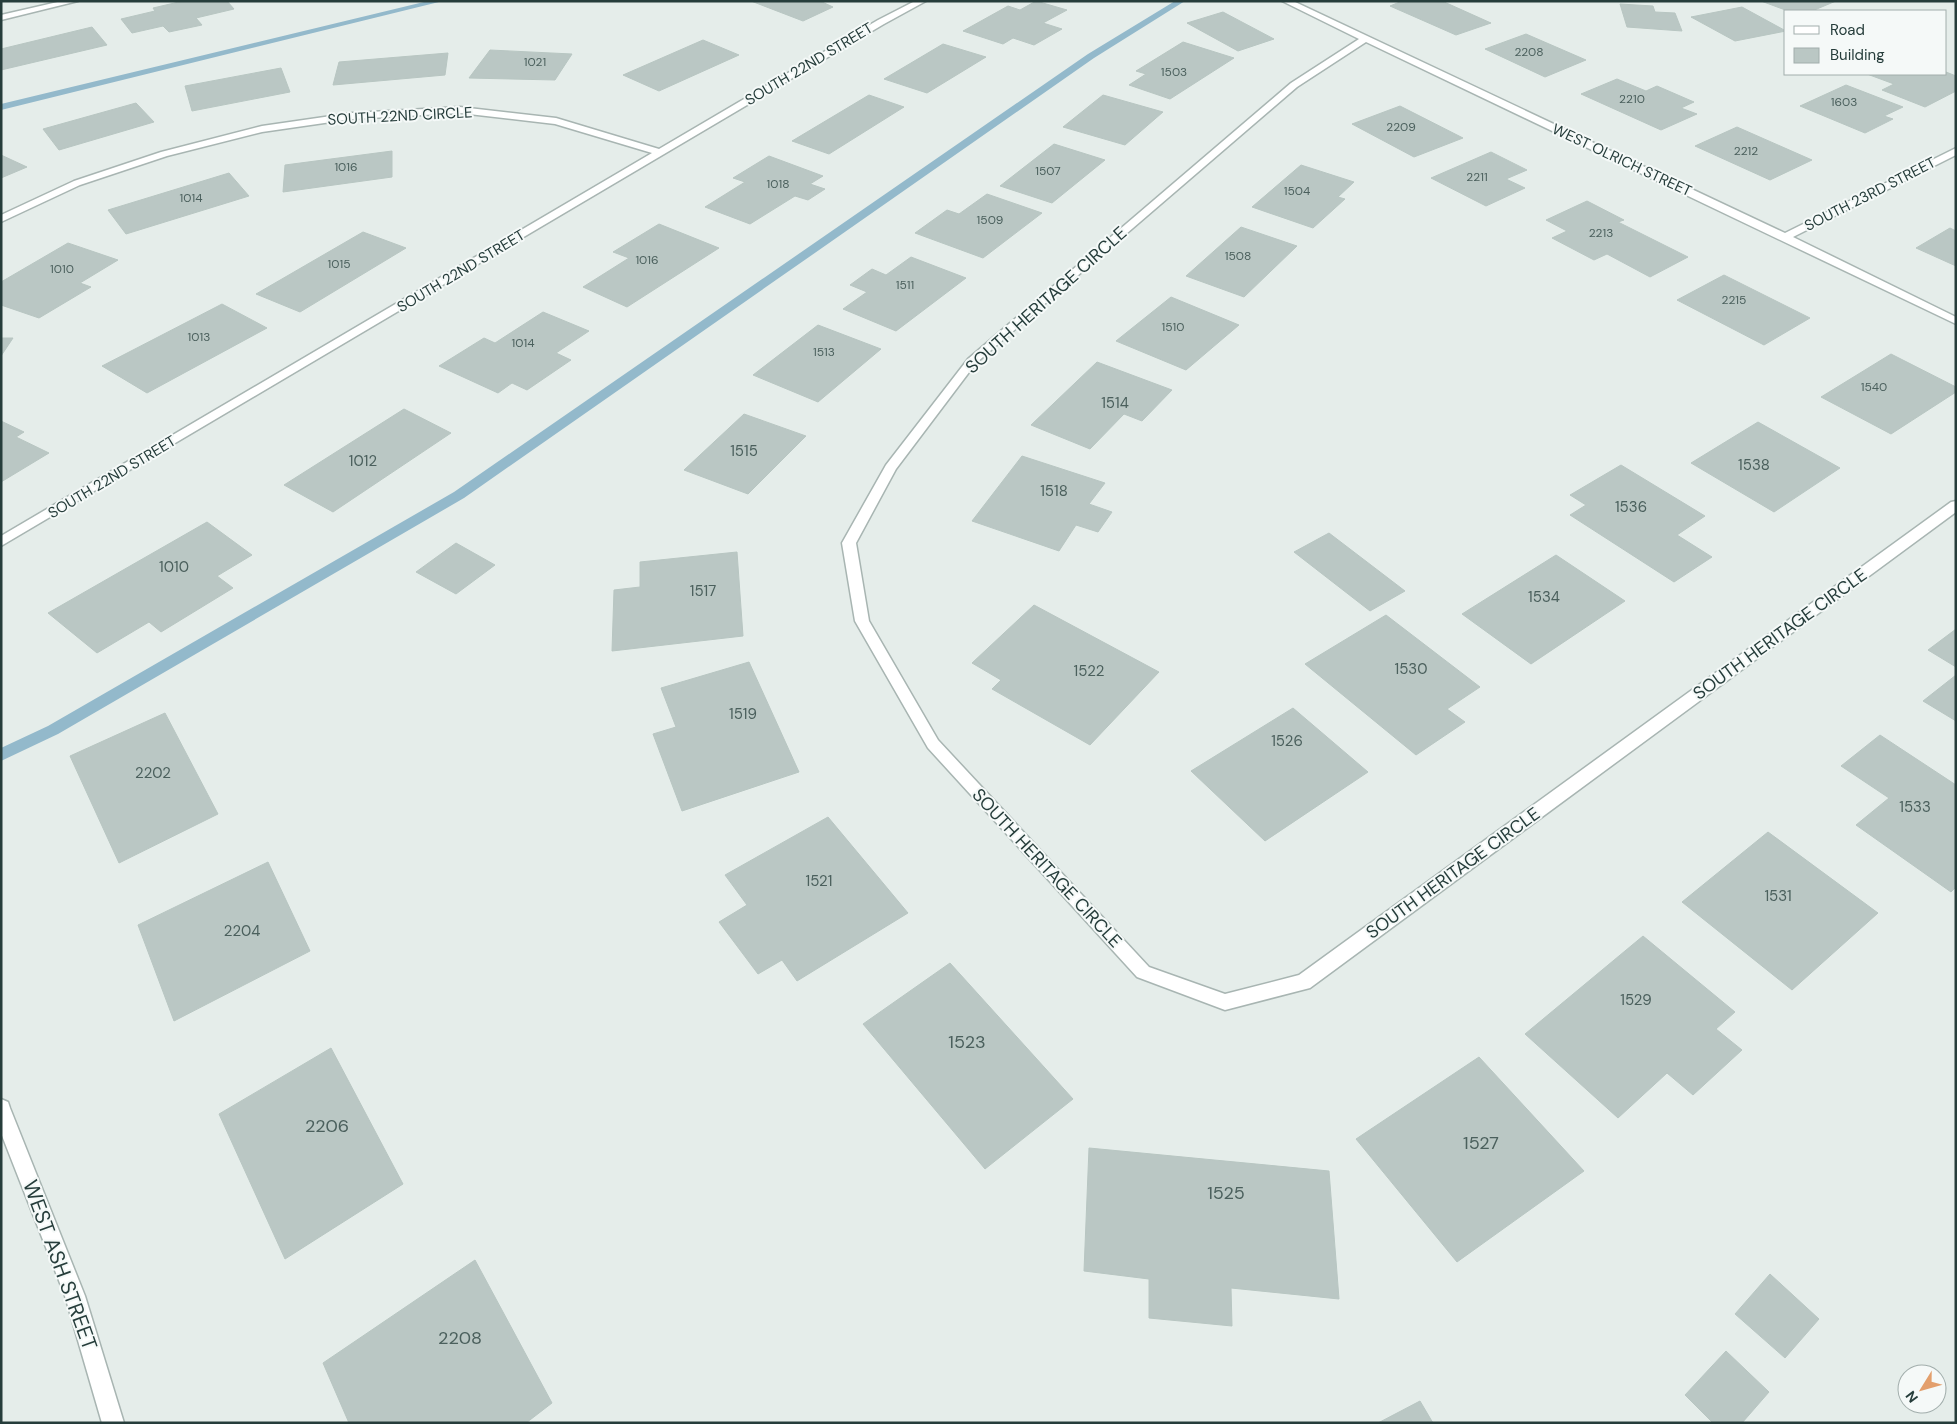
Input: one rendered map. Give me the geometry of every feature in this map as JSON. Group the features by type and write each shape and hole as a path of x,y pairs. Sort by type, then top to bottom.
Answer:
{"street":[{"path":"1,18 74,1"},
{"name":"SOUTH 22ND STREET","path":"1,542 881,22 922,1"},
{"name":"WEST OLRICH STREET","path":"1286,1 1785,237 1956,321"},
{"name":"SOUTH HERITAGE CIRCLE","path":"1365,39 1294,85 972,362 890,468 850,543 862,621 932,744 1143,972 1225,1002 1304,982 1956,505"},
{"name":"SOUTH 22ND CIRCLE","path":"1,219 77,183 164,154 262,129 352,116 460,110 556,121 661,153"},
{"name":"SOUTH 23RD STREET","path":"1785,237 1956,151"},
{"name":"WEST ASH STREET","path":"1,1108 75,1296 113,1423"}],"building":[{"path":"183,1 227,1 234,9 196,18 202,25 169,32 163,26 132,33 121,19 155,11 153,8"},
{"path":"751,1 820,1 833,7 803,21"},
{"path":"1036,1 1067,10 1043,23 1062,29 1034,45 1013,38 1003,44 963,31 1008,6 1020,10"},
{"path":"1402,1 1442,1 1491,23 1456,35 1390,6"},
{"path":"1761,1 1836,1 1814,10 1785,10"},
{"path":"1620,4 1653,6 1655,12 1675,13 1682,31 1627,27"},
{"path":"1742,7 1784,31 1735,41 1691,17"},
{"path":"1223,12 1274,39 1238,51 1187,23"},
{"path":"92,27 107,45 1,70 1,49"},
{"path":"1526,34 1586,60 1545,77 1485,49"},
{"path":"703,40 739,55 659,91 623,75"},
{"path":"1183,42 1234,58 1170,99 1129,85 1146,74 1136,71"},
{"path":"943,44 986,57 927,93 884,79"},
{"path":"490,50 572,54 555,80 469,78"},
{"path":"448,53 445,75 333,85 339,62"},
{"path":"281,68 290,92 192,111 185,86"},
{"path":"1947,72 1956,76 1956,91 1925,107 1882,90 1894,84 1870,75 1947,75"},
{"path":"1617,79 1646,91 1657,86 1694,102 1681,108 1697,114 1661,130 1581,94"},
{"path":"1846,85 1903,107 1884,116 1893,119 1865,133 1800,106"},
{"path":"869,95 904,107 829,154 792,141"},
{"path":"1103,95 1163,112 1125,145 1063,127"},
{"path":"136,103 154,122 59,150 43,129"},
{"path":"1400,106 1463,138 1414,157 1352,124"},
{"path":"1737,127 1812,160 1770,180 1695,146"},
{"path":"1054,144 1105,160 1052,203 1000,186"},
{"path":"392,151 392,177 283,192 285,165"},
{"path":"1491,152 1527,170 1506,179 1525,188 1486,206 1431,178"},
{"path":"1,155 27,167 1,178"},
{"path":"769,156 823,176 810,184 825,189 808,200 795,196 750,224 705,207 745,182 733,178"},
{"path":"1301,165 1354,182 1338,197 1345,199 1313,228 1252,207"},
{"path":"229,173 249,196 126,234 108,210"},
{"path":"987,194 1042,213 983,258 915,233 947,210 959,214"},
{"path":"1587,201 1624,220 1618,222 1688,257 1650,277 1607,254 1594,260 1552,238 1567,231 1546,220"},
{"path":"659,224 719,248 627,307 583,287 629,258 613,252"},
{"path":"1241,227 1297,246 1244,297 1186,276"},
{"path":"1950,228 1956,231 1956,266 1916,248"},
{"path":"363,232 406,248 300,312 256,294"},
{"path":"68,243 118,260 80,283 91,287 39,318 1,305 1,282"},
{"path":"911,257 966,278 896,331 843,309 867,292 850,285 872,269 886,275"},
{"path":"1724,275 1810,318 1764,345 1677,300"},
{"path":"1171,297 1239,325 1186,370 1116,341"},
{"path":"222,304 267,328 147,393 102,366"},
{"path":"543,312 589,331 556,353 571,360 527,390 512,383 498,393 439,366 484,338 495,343"},
{"path":"818,325 881,349 818,402 753,375"},
{"path":"1,338 13,338 1,356"},
{"path":"1891,354 1956,387 1956,392 1891,434 1821,397"},
{"path":"1097,362 1172,390 1142,421 1124,414 1090,449 1031,425"},
{"path":"404,409 451,433 333,512 284,485"},
{"path":"744,414 806,436 748,494 684,470"},
{"path":"1,421 24,432 16,437 49,453 1,482"},
{"path":"1758,422 1840,468 1774,512 1691,463"},
{"path":"1022,456 1105,483 1089,504 1112,512 1098,532 1076,525 1059,551 972,521"},
{"path":"1621,465 1705,516 1677,535 1712,557 1674,582 1570,515 1586,505 1570,495"},
{"path":"207,522 252,555 217,576 233,588 161,632 149,622 97,653 48,613"},
{"path":"1329,533 1405,591 1370,611 1294,552"},
{"path":"456,543 495,565 456,594 416,572"},
{"path":"737,552 743,636 612,651 614,590 640,587 640,562"},
{"path":"1556,555 1625,601 1531,664 1462,614"},
{"path":"1034,605 1159,672 1090,745 992,689 1001,680 972,663"},
{"path":"1386,615 1480,687 1447,709 1465,722 1416,755 1305,664"},
{"path":"1956,629 1956,667 1928,650"},
{"path":"749,662 799,772 682,811 653,734 676,727 661,688"},
{"path":"1956,675 1956,721 1923,701"},
{"path":"1293,708 1368,772 1265,841 1191,771"},
{"path":"165,713 218,814 119,863 70,756"},
{"path":"1880,735 1956,785 1956,887 1951,892 1856,825 1889,798 1841,766"},
{"path":"828,817 908,913 797,981 782,960 758,974 719,922 747,905 725,875"},
{"path":"1768,832 1878,913 1792,990 1682,902"},
{"path":"268,862 310,951 174,1021 138,925"},
{"path":"1643,936 1735,1012 1716,1029 1742,1050 1693,1095 1667,1073 1618,1118 1525,1034"},
{"path":"950,963 1073,1099 985,1169 863,1024"},
{"path":"331,1048 403,1184 285,1259 219,1114"},
{"path":"1479,1057 1584,1171 1457,1262 1356,1139"},
{"path":"1089,1148 1329,1171 1339,1299 1231,1288 1232,1326 1149,1318 1149,1279 1084,1271"},
{"path":"475,1260 552,1403 526,1423 349,1423 323,1363"},
{"path":"1770,1274 1819,1319 1785,1358 1735,1314"},
{"path":"1726,1351 1769,1392 1742,1423 1713,1423 1685,1395"},
{"path":"1420,1401 1433,1423 1378,1423"}],"waterway":[{"path":"1,107 439,1"},
{"path":"1,755 53,730 459,495 1091,56 1181,1"}]}
